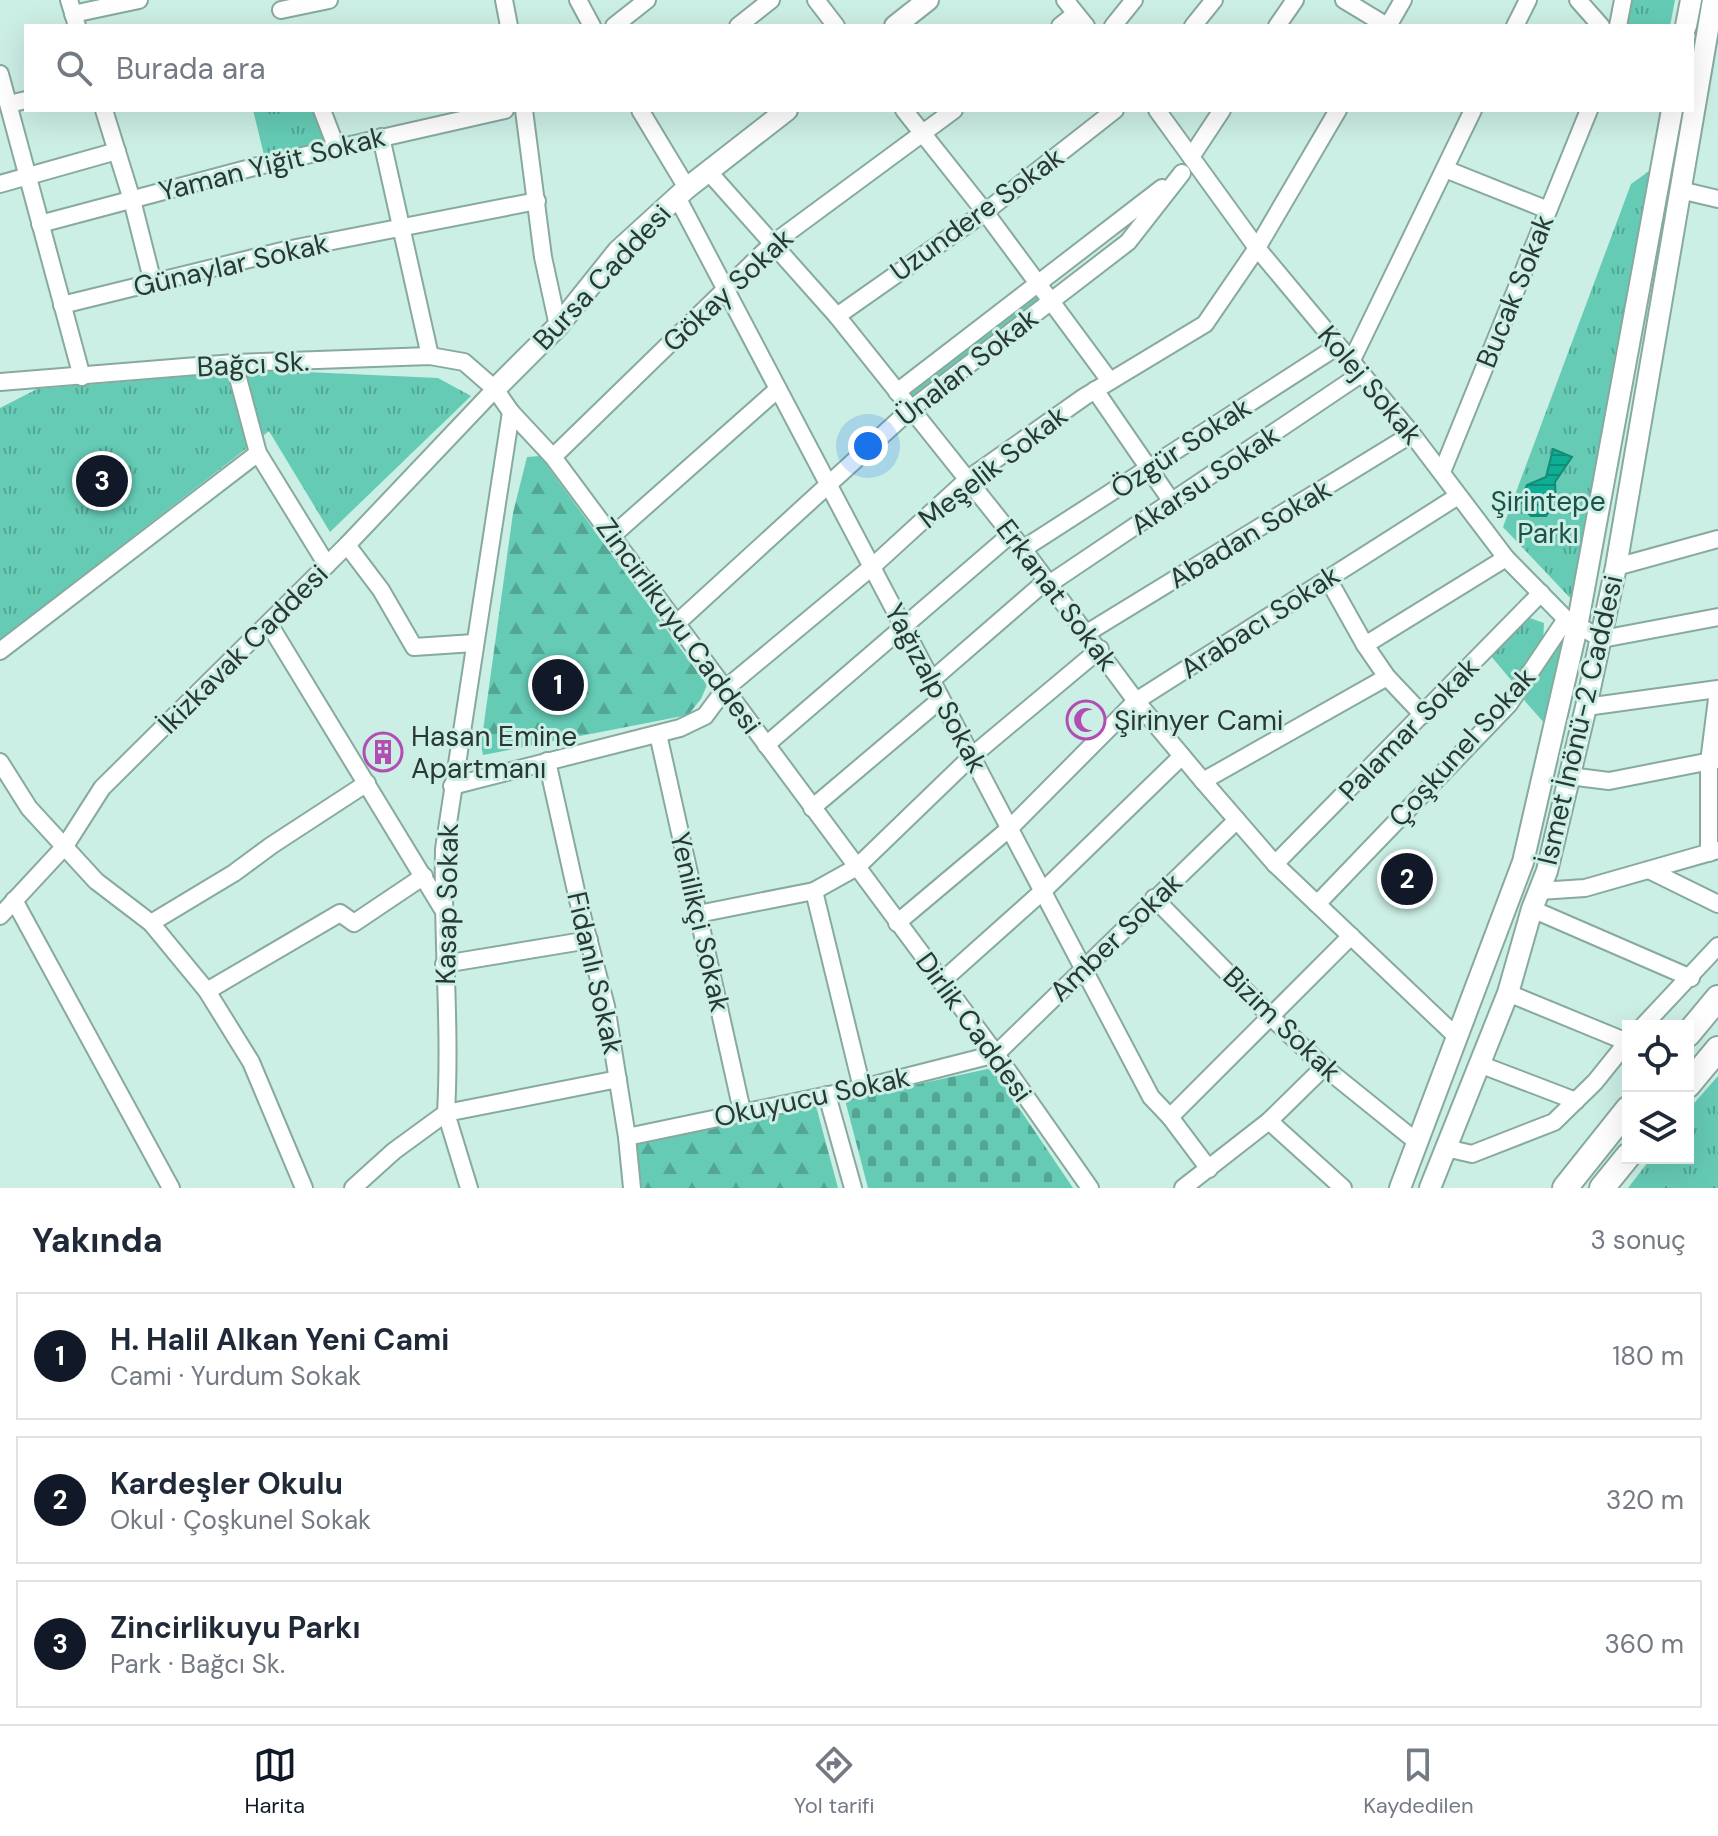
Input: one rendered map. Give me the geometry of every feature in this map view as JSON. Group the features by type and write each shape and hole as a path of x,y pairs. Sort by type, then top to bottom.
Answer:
{"highway":[{"path":"1694,1027 1718,998"},
{"path":"1694,1078 1718,1049"},
{"path":"1565,1188 1622,1117"},
{"path":"1602,1188 1622,1163"}],"main road":[{"path":"898,24 928,0"},
{"path":"1686,24 1691,0"},
{"name":"İsmet İnönü-2 Caddesi","path":"1694,109 1713,0"},
{"name":"Bursa Caddesi","path":"495,389 558,326 618,251 682,192 784,112"},
{"name":"İsmet İnönü-2 Caddesi","path":"1400,1188 1523,862 1672,112"},
{"name":"İsmet İnönü-2 Caddesi","path":"1430,1188 1508,993 1535,900 1547,871 1616,567 1694,112"}],"street":[{"path":"73,13 139,0"},
{"path":"281,12 329,0"},
{"path":"504,0 509,24"},
{"path":"578,0 591,24"},
{"path":"617,24 647,0"},
{"path":"741,24 771,0"},
{"path":"816,0 834,24"},
{"path":"1115,24 1134,0"},
{"path":"1195,24 1214,0"},
{"path":"1278,24 1295,0"},
{"path":"1344,0 1384,24"},
{"path":"1388,24 1403,0"},
{"path":"1516,24 1528,0"},
{"path":"1578,0 1599,24"},
{"path":"1618,24 1623,0"},
{"path":"0,74 82,377"},
{"path":"9,104 24,100"},
{"path":"105,112 153,283"},
{"path":"323,112 337,149"},
{"name":"Yaman Yiğit Sokak","path":"40,224 258,166 496,112"},
{"path":"524,112 543,257 558,326"},
{"name":"Yağızalp Sokak","path":"641,112 682,192 726,291 1151,1097 1209,1169"},
{"path":"906,112 985,212 1110,381"},
{"name":"Gökay Sokak","path":"553,457 771,245 952,112"},
{"name":"Uzundere Sokak","path":"837,316 985,212 1112,112"},
{"name":"Kolej Sokak","path":"1158,112 1189,164 1412,434 1506,558 1571,623 1602,639"},
{"path":"1189,164 1221,112"},
{"name":"Meşelik Sokak","path":"452,786 680,728 705,716 725,689 873,566 968,479 1095,390 1205,324 1257,248 1337,112"},
{"path":"1356,368 1472,112"},
{"name":"Bucak Sokak","path":"1442,472 1588,112"},
{"path":"381,137 430,356"},
{"path":"0,184 117,151"},
{"name":"Ünalan Sokak","path":"897,392 1189,164"},
{"name":"Ünalan Sokak","path":"677,623 911,409 1128,242 1189,164"},
{"path":"1445,169 1548,210"},
{"name":"Erkanat Sokak","path":"708,171 837,316 1023,549 1136,701 1203,781 1275,864 1457,1037"},
{"path":"1680,190 1718,199"},
{"name":"Günaylar Sokak","path":"62,305 277,252 537,201"},
{"name":"Özgür Sokak","path":"1023,549 1338,346"},
{"name":"Bağcı Sk.","path":"0,382 234,363 430,356 464,362 495,389"},
{"path":"234,363 258,453 327,565"},
{"name":"Akarsu Sokak","path":"933,679 1048,582 1172,502 1356,368"},
{"path":"0,397 28,382"},
{"name":"Zincirlikuyu Caddesi","path":"495,389 511,412 553,457 857,867"},
{"name":"İkizkavak Caddesi","path":"0,916 65,846 102,788 347,545 495,389"},
{"path":"612,536 778,389"},
{"path":"1095,390 1172,502"},
{"name":"Kasap Sokak","path":"469,1188 446,1113 448,1075 442,909 444,849 511,412"},
{"name":"Abadan Sokak","path":"1087,633 1412,434"},
{"path":"0,651 258,453"},
{"name":"Arabacı Sokak","path":"897,923 1010,828 1136,701 1458,496"},
{"path":"766,745 1010,535"},
{"path":"1616,567 1718,539"},
{"path":"347,545 381,590 414,647 474,643"},
{"path":"1365,645 1506,558"},
{"path":"1328,579 1387,677 1423,715"},
{"name":"Palamar Sokak","path":"1275,864 1541,593"},
{"path":"1602,639 1718,617"},
{"name":"Çoşkunel Sokak","path":"1317,904 1509,704 1571,623"},
{"path":"269,624 442,909"},
{"path":"698,914 814,891 857,867 972,756 1100,649"},
{"path":"1203,781 1387,677"},
{"path":"1535,900 1714,851 1713,760 1718,690 1586,707"},
{"path":"812,808 941,699"},
{"name":"Yenilikçi Sokak","path":"658,734 742,1111"},
{"path":"941,982 1044,890 1182,756"},
{"path":"1569,776 1609,781 1713,760"},
{"name":"Fidanlı Sokak","path":"547,761 606,1006 632,1188"},
{"path":"0,762 29,808 96,881 151,923 207,991 251,1062 304,1188"},
{"path":"151,923 234,873 367,783"},
{"name":"Amber Sokak","path":"996,1054 1237,820"},
{"name":"Dirlik Caddesi","path":"857,867 996,1054 1090,1188"},
{"path":"1649,870 1718,904"},
{"path":"207,991 340,913 354,923 424,876"},
{"path":"814,891 862,1088"},
{"name":"Bizim Sokak","path":"1154,898 1324,1067 1417,1142"},
{"path":"14,900 171,1188"},
{"path":"1535,900 1691,978"},
{"path":"1170,1117 1351,936"},
{"path":"444,964 589,940"},
{"path":"1649,1020 1718,946"},
{"path":"1508,993 1622,1040"},
{"path":"1446,1148 1472,1154 1554,1122 1595,1082 1622,1049"},
{"name":"Okuyucu Sokak","path":"627,1137 862,1088 996,1054"},
{"path":"1479,1064 1576,1101"},
{"path":"1183,1188 1269,1121 1324,1067"},
{"path":"353,1188 394,1151 446,1113 618,1079"},
{"path":"827,1095 853,1188"},
{"path":"1269,1121 1343,1188"}],"green space":[{"path":"1630,0 1675,0 1670,24 1624,24"},
{"path":"253,112 314,112 325,142 322,150 266,163"},
{"name":"Şirintepe Parkı","path":"1652,169 1573,601 1503,527 1631,184"},
{"path":"1033,292 1039,300 913,396 907,390"},
{"path":"262,370 438,378 471,396 330,532 269,431 0,640 0,408 37,389"},
{"path":"540,456 707,685 701,699 688,715 483,755 481,745 513,513 527,457"},
{"path":"1527,617 1544,623 1543,644 1516,686 1491,656"},
{"path":"1563,638 1565,658 1546,725 1524,700 1558,641"},
{"path":"992,1068 1073,1188 868,1188 845,1100"},
{"path":"1718,1076 1718,1188 1628,1188 1646,1164 1694,1164 1694,1103"},
{"path":"816,1106 838,1188 640,1188 633,1140"}],"shaded area":[{"path":"1553,449 1572,457 1555,482 1556,502 1546,516 1531,516 1524,509 1521,499 1527,485 1546,477"}],"place":[{"name":"Zincirlikuyu Parkı","path":"102,481"},
{"name":"H. Halil Alkan Yeni Cami","path":"558,685"},
{"name":"Şirinyer Cami","path":"1086,720"},
{"name":"Hasan Emine Apartmanı","path":"383,752"},
{"name":"Kardeşler Okulu","path":"1407,879"}]}
